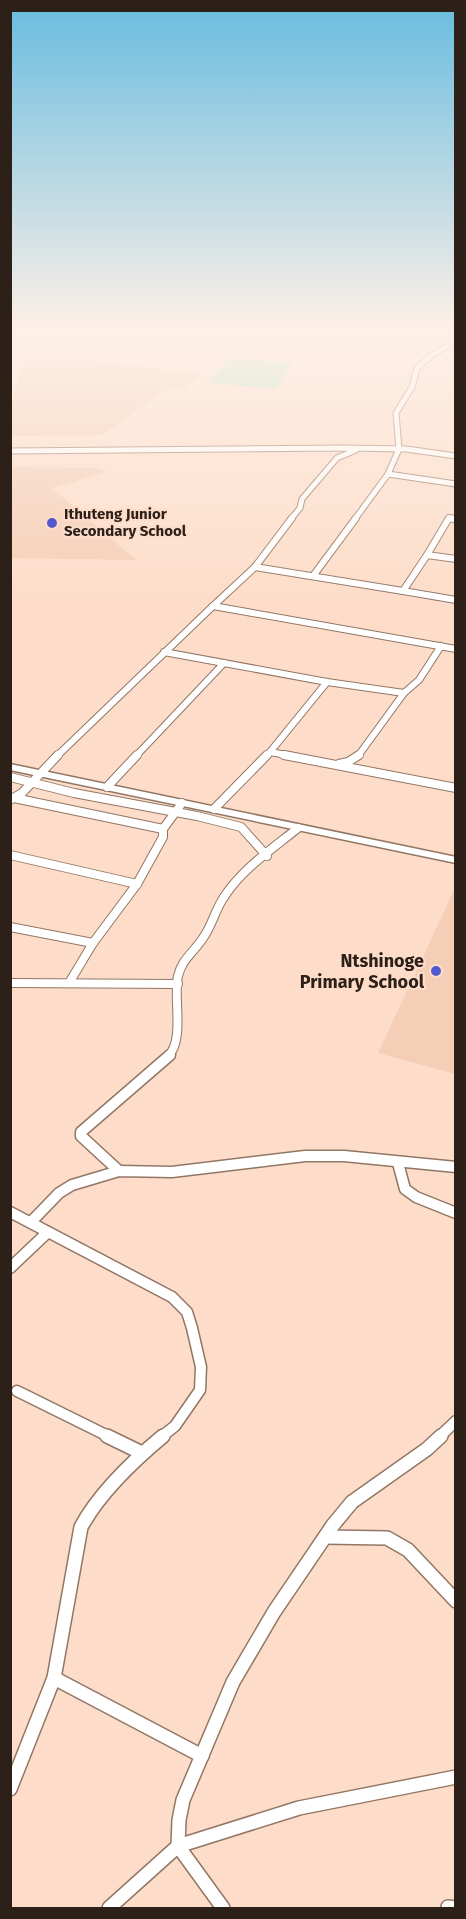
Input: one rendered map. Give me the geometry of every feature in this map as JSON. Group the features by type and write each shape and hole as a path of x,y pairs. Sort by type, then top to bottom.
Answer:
{"street":[{"path":"313,576 388,474 399,449 398,422"},
{"path":"333,449 338,458"},
{"path":"12,799 32,783 39,773 255,567 299,510 302,499 338,458 359,449"},
{"path":"10,450 399,449 456,456"},
{"path":"388,474 456,484"},
{"path":"403,591 452,519 456,509"},
{"path":"427,555 456,559"},
{"path":"255,567 456,600"},
{"path":"213,606 456,649"},
{"path":"334,764 348,762 357,757 404,693 419,680 441,646"},
{"path":"164,652 327,682 404,693"},
{"path":"106,787 224,663"},
{"path":"214,809 270,752 327,682"},
{"path":"270,752 456,788"},
{"path":"10,767 106,787 241,827 267,856"},
{"path":"10,777 32,783 179,808 214,809 456,860"},
{"path":"12,799 163,829"},
{"path":"69,983 93,943 137,884 163,837 163,829 179,808"},
{"path":"119,1171 81,1136 81,1132 173,1052 177,1030 178,984 187,955 203,939 223,898 239,877 298,828"},
{"path":"10,855 137,884"},
{"path":"10,927 93,943"},
{"path":"10,983 178,984"},
{"path":"32,1221 59,1193 72,1185 119,1171 172,1172 304,1156 344,1156 456,1167"},
{"path":"398,1163 405,1189 416,1197 456,1213"},
{"path":"10,1212 32,1221 48,1232 172,1298 187,1312 201,1367 200,1390 175,1426 142,1453 89,1512 81,1527 54,1678 10,1789"},
{"path":"10,1268 48,1232"},
{"path":"16,1391 142,1453"},
{"path":"223,1908 178,1846 179,1821 183,1800 233,1682 274,1612 325,1536 352,1502 427,1449 456,1421"},
{"path":"325,1536 387,1538 408,1550 456,1601"},
{"path":"54,1678 202,1756"},
{"path":"109,1908 178,1846 299,1808 456,1777"}],"shaded area":[{"path":"11,422 121,422 102,435 11,436"},
{"name":"Ithuteng Junior Secondary School","path":"11,467 97,468 106,472 52,488 136,560 11,558"},
{"name":"Ntshinoge Primary School","path":"455,888 455,1074 378,1053"}],"place":[{"name":"Ithuteng Junior Secondary School","path":"52,523"},
{"name":"Ntshinoge Primary School","path":"436,971"}]}
